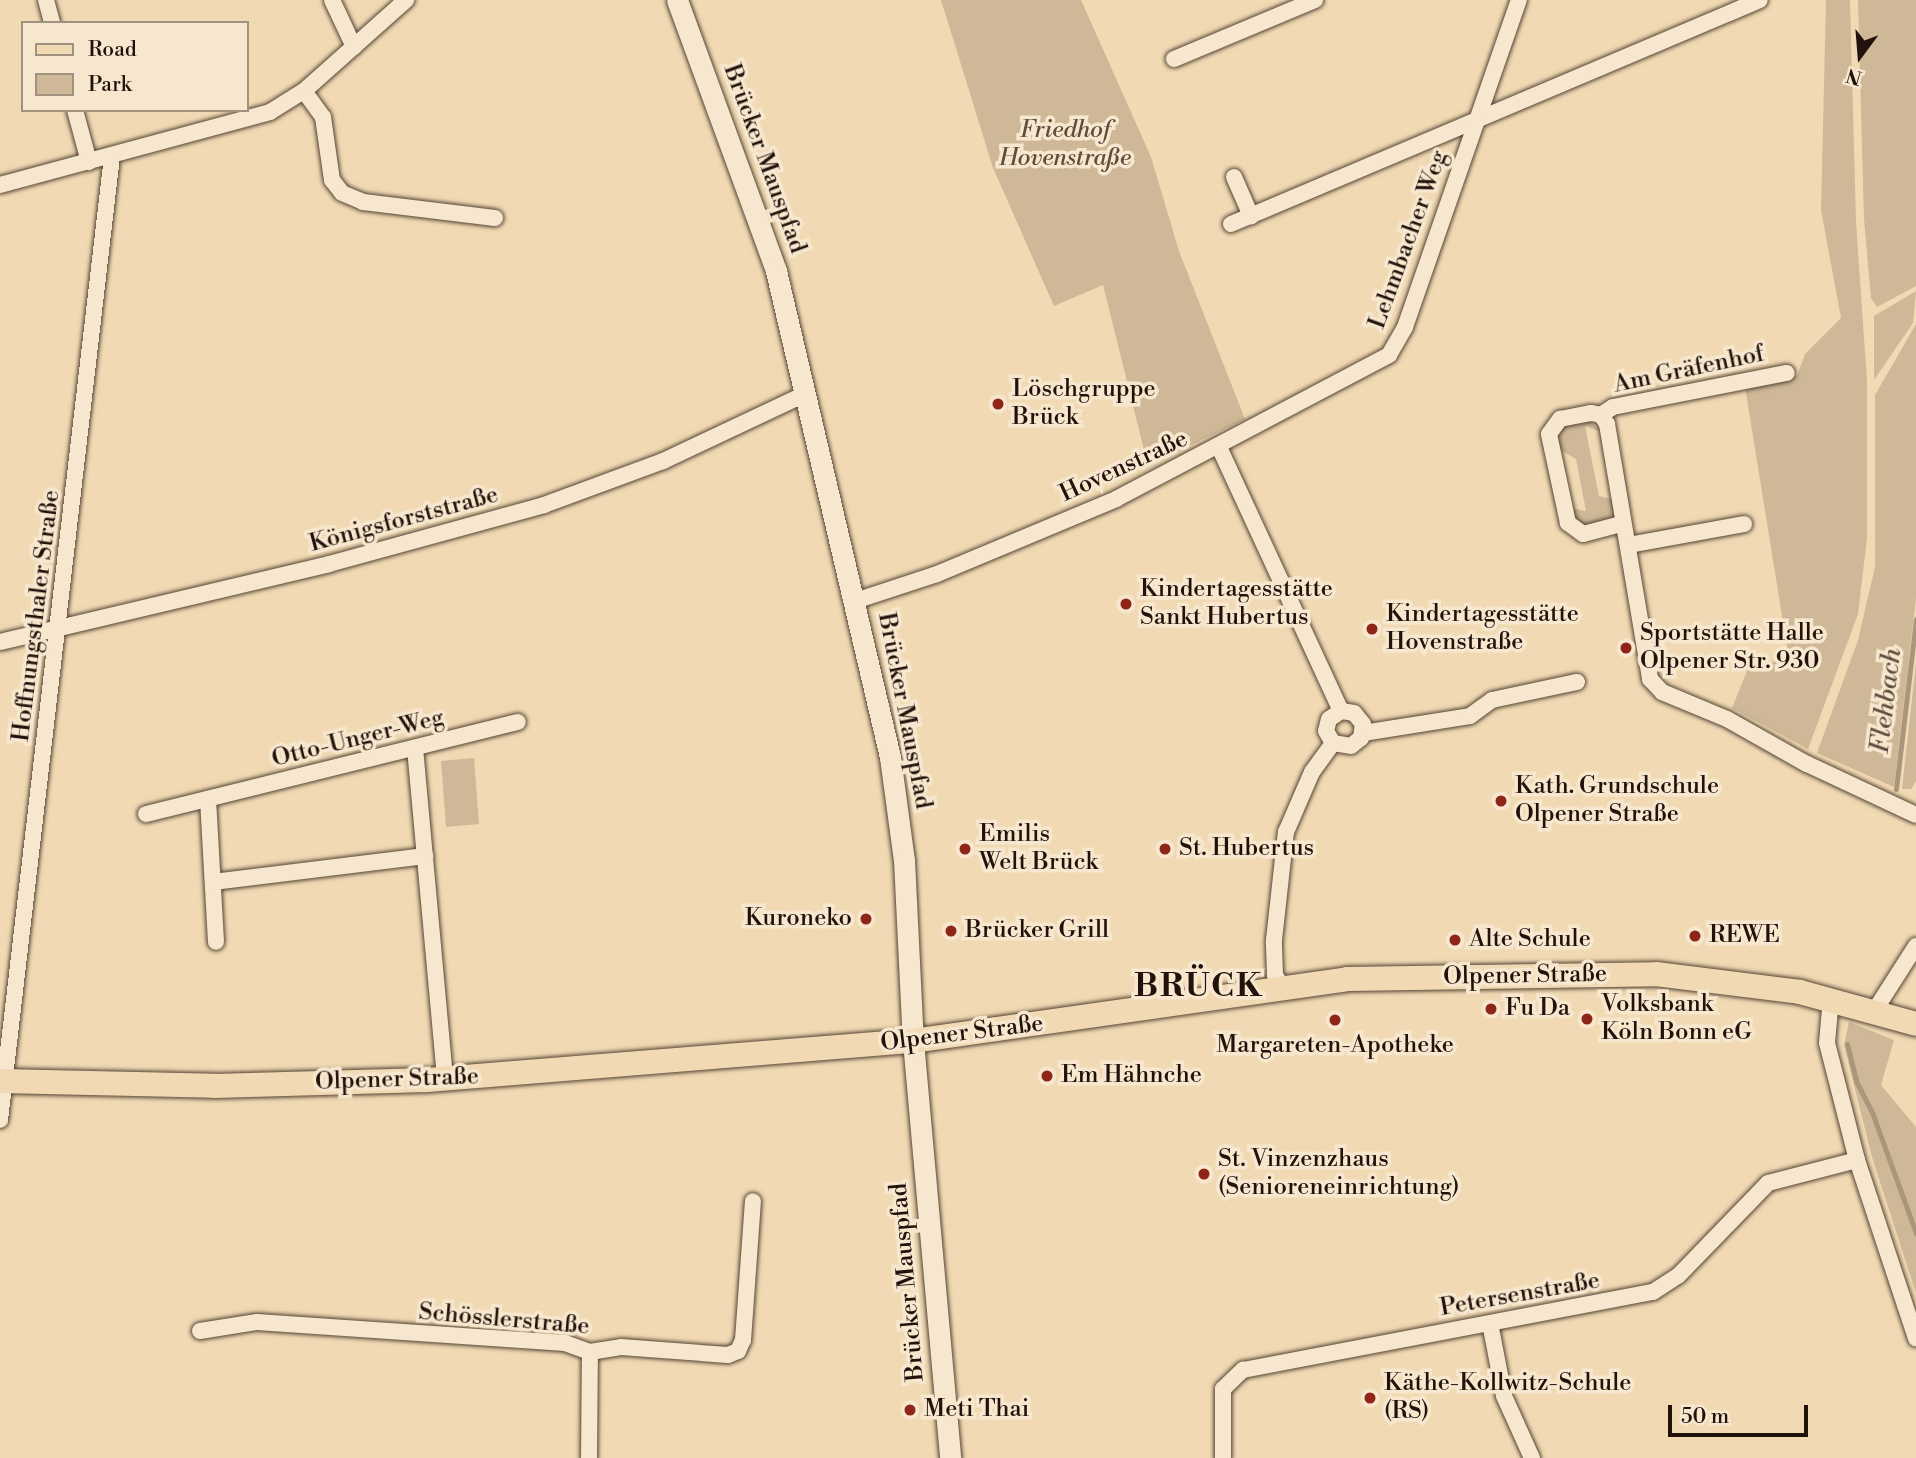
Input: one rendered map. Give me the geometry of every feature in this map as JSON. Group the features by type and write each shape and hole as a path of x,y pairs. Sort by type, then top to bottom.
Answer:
{"main road":[{"name":"Brücker Mauspfad","path":"677,0 767,241 856,601 887,744 903,846 913,1041 950,1458"},
{"name":"Olpener Straße","path":"3,1081 214,1086 445,1079 913,1041 1347,979 1656,974 1831,998 1916,1024"}],"street":[{"path":"46,0 51,21"},
{"path":"332,0 354,47"},
{"path":"0,185 260,116 304,92 406,0"},
{"path":"1174,59 1315,0"},
{"name":"Lehmbacher Weg","path":"1219,447 1389,355 1405,327 1519,0"},
{"name":"Lehmbacher Weg","path":"1231,224 1479,116 1760,0"},
{"path":"304,92 323,117 332,180 342,193 363,202 495,218"},
{"path":"76,112 89,162"},
{"name":"Hoffnungsthaler Straße","path":"0,1120 112,156"},
{"path":"1234,177 1251,216"},
{"name":"Am Gräfenhof","path":"1621,524 1583,534 1574,531 1568,523 1549,434 1560,419 1601,415 1612,407 1787,373"},
{"name":"Königsforststraße","path":"0,642 329,564 544,505 663,461 803,395"},
{"name":"Am Gräfenhof","path":"1601,415 1607,424 1624,515 1621,524 1629,545 1650,679 1662,692 1727,719 1808,764 1916,815"},
{"name":"Hovenstraße","path":"856,601 926,578 1107,503 1219,447 1341,711 1358,716 1363,733"},
{"path":"1629,545 1744,524"},
{"path":"1333,743 1351,746 1363,733 1470,716 1492,700 1577,681"},
{"path":"1333,743 1327,723 1341,711"},
{"name":"Otto-Unger-Weg","path":"146,814 518,722"},
{"path":"1283,988 1274,970 1274,928 1286,832 1312,772 1333,743"},
{"path":"415,748 445,1079"},
{"path":"208,799 216,942"},
{"path":"213,882 425,856"},
{"path":"1875,1010 1916,946"},
{"path":"1831,998 1827,1042 1857,1160 1916,1338"},
{"name":"Petersenstraße","path":"1223,1458 1223,1389 1243,1370 1653,1292 1678,1276 1768,1183 1857,1160"},
{"name":"Schösslerstraße","path":"200,1331 257,1322 565,1343 590,1352 621,1348 738,1351 743,1340 753,1201"},
{"path":"1490,1323 1504,1396 1532,1458"},
{"path":"589,1458 590,1352"}],"green space":[{"name":"Friedhof Hovenstraße","path":"941,0 1081,0 1151,157 1179,251 1245,419 1148,466 1103,285 1054,306 993,168"},
{"path":"1826,0 1850,0 1856,222 1867,381 1867,538 1858,614 1808,749 1732,708 1749,666 1789,659 1745,387 1797,376 1805,354 1841,318 1821,210"},
{"path":"1858,0 1916,0 1916,286 1877,307 1871,298 1864,219"},
{"path":"1916,291 1913,323 1874,380 1874,316"},
{"path":"1916,324 1916,598 1894,787 1817,753 1858,640 1875,567 1875,395"},
{"path":"1588,420 1602,432 1585,426 1599,496 1615,500 1615,516 1588,526 1575,520 1571,508 1586,511 1576,459 1557,448 1556,437 1562,426"},
{"path":"1916,663 1916,781 1911,789 1902,789"},
{"path":"474,758 479,824 446,827 441,761"},
{"path":"1849,1022 1894,1040 1881,1085 1916,1127 1916,1293 1872,1157 1844,1045"}],"waterway":[{"name":"Flehbach","path":"1896,789 1916,619"},
{"name":"Flehbach","path":"1847,1044 1856,1081 1873,1115 1916,1233"}],"place":[{"name":"Löschgruppe Brück","path":"998,404"},
{"name":"Kindertagesstätte Sankt Hubertus","path":"1126,604"},
{"name":"Kindertagesstätte Hovenstraße","path":"1372,629"},
{"name":"Sportstätte Halle Olpener Str. 930","path":"1626,648"},
{"name":"Kath. Grundschule Olpener Straße","path":"1501,801"},
{"name":"Emilis Welt Brück","path":"965,849"},
{"name":"St. Hubertus","path":"1165,849"},
{"name":"Kuroneko","path":"866,919"},
{"name":"Brücker Grill","path":"951,931"},
{"name":"REWE","path":"1695,936"},
{"name":"Alte Schule","path":"1455,940"},
{"name":"Fu Da","path":"1491,1009"},
{"name":"Volksbank Köln Bonn eG","path":"1587,1019"},
{"name":"Margareten-Apotheke","path":"1335,1020"},
{"name":"Em Hähnche","path":"1047,1076"},
{"name":"St. Vinzenzhaus (Senioreneinrichtung)","path":"1204,1174"},
{"name":"Käthe-Kollwitz-Schule (RS)","path":"1370,1398"},
{"name":"Meti Thai","path":"910,1410"}],"district":[{"name":"BRÜCK","path":"1199,986"}]}
